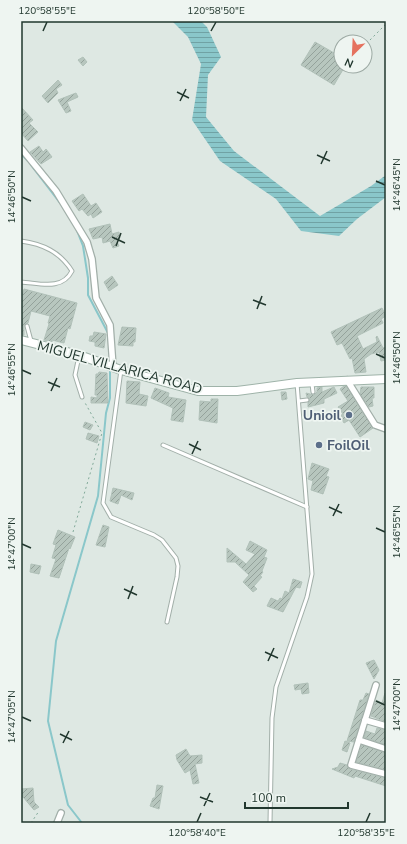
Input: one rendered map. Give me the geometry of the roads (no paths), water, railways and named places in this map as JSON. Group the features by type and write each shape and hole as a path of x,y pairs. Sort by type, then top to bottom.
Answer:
{"main road":[{"name":"MIGUEL VILLARICA ROAD","path":"21,340 79,355 121,370 198,391 237,391 297,383 347,379 386,379"}],"street":[{"path":"21,148 56,192 87,242 92,259 96,298 110,325 113,367"},
{"path":"347,379 375,425 386,429"},
{"path":"376,684 351,765 386,774"},
{"path":"365,720 386,726"},
{"path":"359,740 386,749"},
{"path":"57,823 61,813"}],"lane":[{"path":"21,241 34,243 56,252 72,271 64,281 55,284 21,282"},
{"path":"27,326 31,343"},
{"path":"79,355 75,375 82,397"},
{"path":"121,370 103,503 111,517 154,535 162,540 176,558 178,566 177,577 167,622"},
{"path":"312,382 313,392"},
{"path":"270,823 272,718 276,687 307,597 312,574 297,383"},
{"path":"299,401 307,400"},
{"path":"163,445 307,507"}],"water":[{"path":"172,21 201,21 207,27 221,57 208,75 206,117 234,151 320,216 371,186 386,175 386,197 357,219 339,236 301,231 276,199 220,161 192,120 201,64 188,37"}],"waterway":[{"path":"21,154 28,161"},
{"path":"31,165 60,203"},
{"path":"76,228 83,246 88,278 88,295 108,333"},
{"path":"82,823 68,805 48,721 56,641 98,496 106,413 110,398 110,371"}],"place":[{"name":"Unioil","path":"349,415"},
{"name":"FoilOil","path":"319,445"}]}
